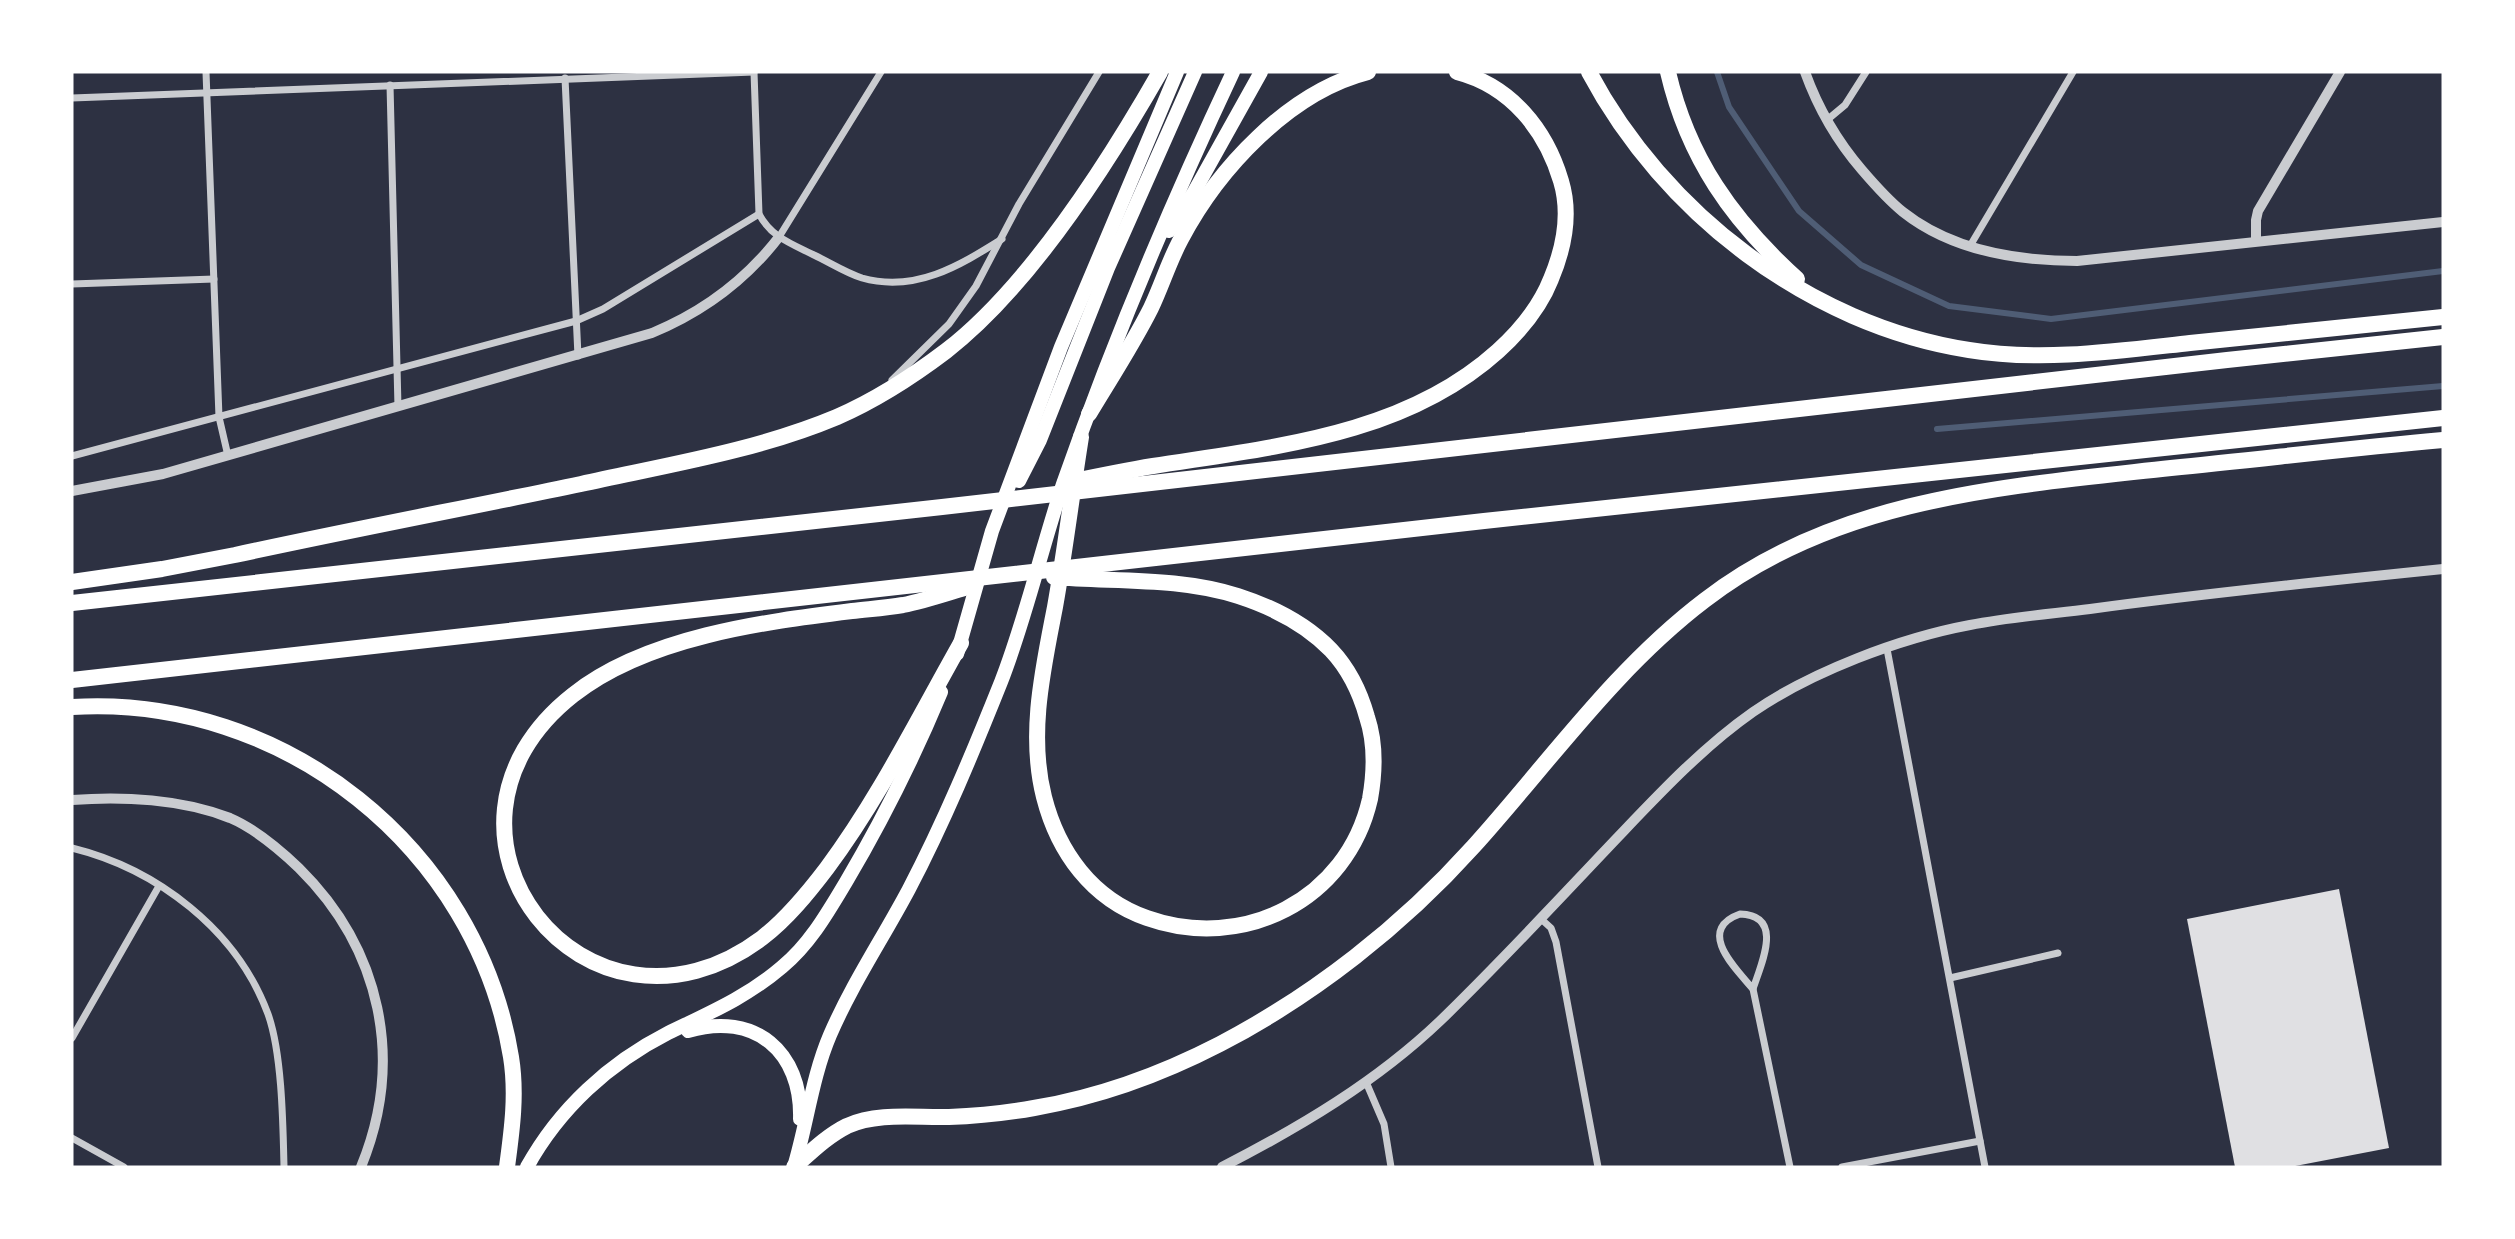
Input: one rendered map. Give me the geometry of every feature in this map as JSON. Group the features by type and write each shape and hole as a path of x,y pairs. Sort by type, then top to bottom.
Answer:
{"highway":[{"path":"72,582 235,555 690,460 767,441 837,417 863,404 947,350 1004,295 1053,235 1110,155 1160,72"},
{"path":"1089,414 1151,308 1181,239 1221,180 1243,154 1288,112 1334,84 1368,72"},
{"path":"942,507 1152,466 1289,445 1333,434 1402,411 1462,380 1486,363 1521,328 1548,289 1564,237 1566,214 1563,187 1547,143 1533,122 1502,93 1483,81 1457,72"},
{"path":"1589,72 1621,126 1647,159 1706,220 1782,278 1835,307 1898,334 1970,351 2050,354 2141,349 2443,317"},
{"path":"1668,72 1689,138 1702,165 1731,210 1770,254 1797,279 1835,307"},
{"path":"72,603 2443,337"},
{"path":"72,680 1915,473 2443,418"},
{"path":"961,643 863,817 813,886 784,919 735,954 708,967 681,974 625,973 600,965 568,948 540,922 523,897 505,845 504,816 510,781 524,748 544,720 575,693 653,652 698,639 792,620 904,605 1013,575 1107,581 1146,581 1235,595 1275,611 1304,627 1331,650 1349,674 1362,698 1373,743 1374,768 1366,817 1343,861 1324,882 1298,903 1263,920 1237,927 1208,930 1158,922 1133,913 1110,900 1089,882 1062,844 1044,795 1039,757 1038,713 1045,655 1055,606 1081,437"},
{"path":"794,1167 821,1143 843,1128 862,1120 1001,1113 1087,1097 1178,1064 1278,1010 1342,965 1433,890 1605,693 1665,634 1705,599 1750,569 1790,547 1861,519 1926,501 2113,475 2443,440"},
{"path":"72,707 142,709 179,715 243,733 307,762 384,819 405,841 463,920 484,965 498,1005 512,1058 514,1080 507,1167"}],"main road":[{"path":"527,1167 582,1094 621,1061 644,1046 720,1010 747,993 785,965 822,921 879,823 931,716 961,643 992,531 1061,347 1177,72"},
{"path":"992,531 1041,440 1108,268 1195,72"},
{"path":"794,1167 829,1039 929,849 965,770 1024,619 1043,544 1089,414 1148,263 1233,72"},
{"path":"1148,263 1194,191 1261,72"},
{"path":"644,1046 694,1030 719,1026 742,1028 762,1036 775,1047 797,1080 801,1101 799,1150"}],"street":[{"path":"206,72 219,417 228,456"},
{"path":"72,98 754,72 759,214 765,225 779,237 860,277 884,283 929,278 964,262 1002,239"},
{"path":"72,491 163,474 578,356 652,333 700,310 747,274 779,237 881,72"},
{"path":"863,404 917,358 949,324 976,286 1019,204 1099,72"},
{"path":"1805,72 1826,120 1842,145 1879,190 1903,212 1931,230 1970,246 2009,257 2077,261 2443,222"},
{"path":"1826,120 1845,105 1866,72"},
{"path":"1970,246 2073,72"},
{"path":"2256,242 2258,211 2340,72"},
{"path":"565,78 578,356"},
{"path":"390,85 398,407"},
{"path":"72,457 576,321 603,309 759,214"},
{"path":"72,284 214,279"},
{"path":"1222,1167 1280,1138 1366,1082 1438,1023 1664,789 1713,743 1754,711 1793,688 1842,665 1968,625 2030,615 2443,569"},
{"path":"1887,649 1985,1167"},
{"path":"72,800 93,798 159,802 212,812 232,819 274,846 324,895 342,920 366,966 376,996 380,1020 383,1049 380,1104 361,1167"},
{"path":"72,848 112,861 159,886 193,910 224,940 259,994 268,1015 277,1056 284,1167"},
{"path":"72,1038 159,886"},
{"path":"1753,989 1724,954 1719,936 1723,924 1740,914 1757,918 1765,925 1768,936 1753,989 1790,1167"},
{"path":"1540,918 1551,928 1556,942 1598,1167"},
{"path":"1950,978 2057,953"},
{"path":"1366,1082 1384,1124 1391,1167"},
{"path":"72,1138 124,1167"},
{"path":"1842,1167 1980,1141"}],"building":[{"path":"2339,889 2389,1148 2290,1167 2235,1167 2187,919"}],"waterway":[{"path":"1717,72 1729,107 1799,211 1861,265 1949,306 2051,319 2443,271"},
{"path":"1937,429 2443,386"}]}
